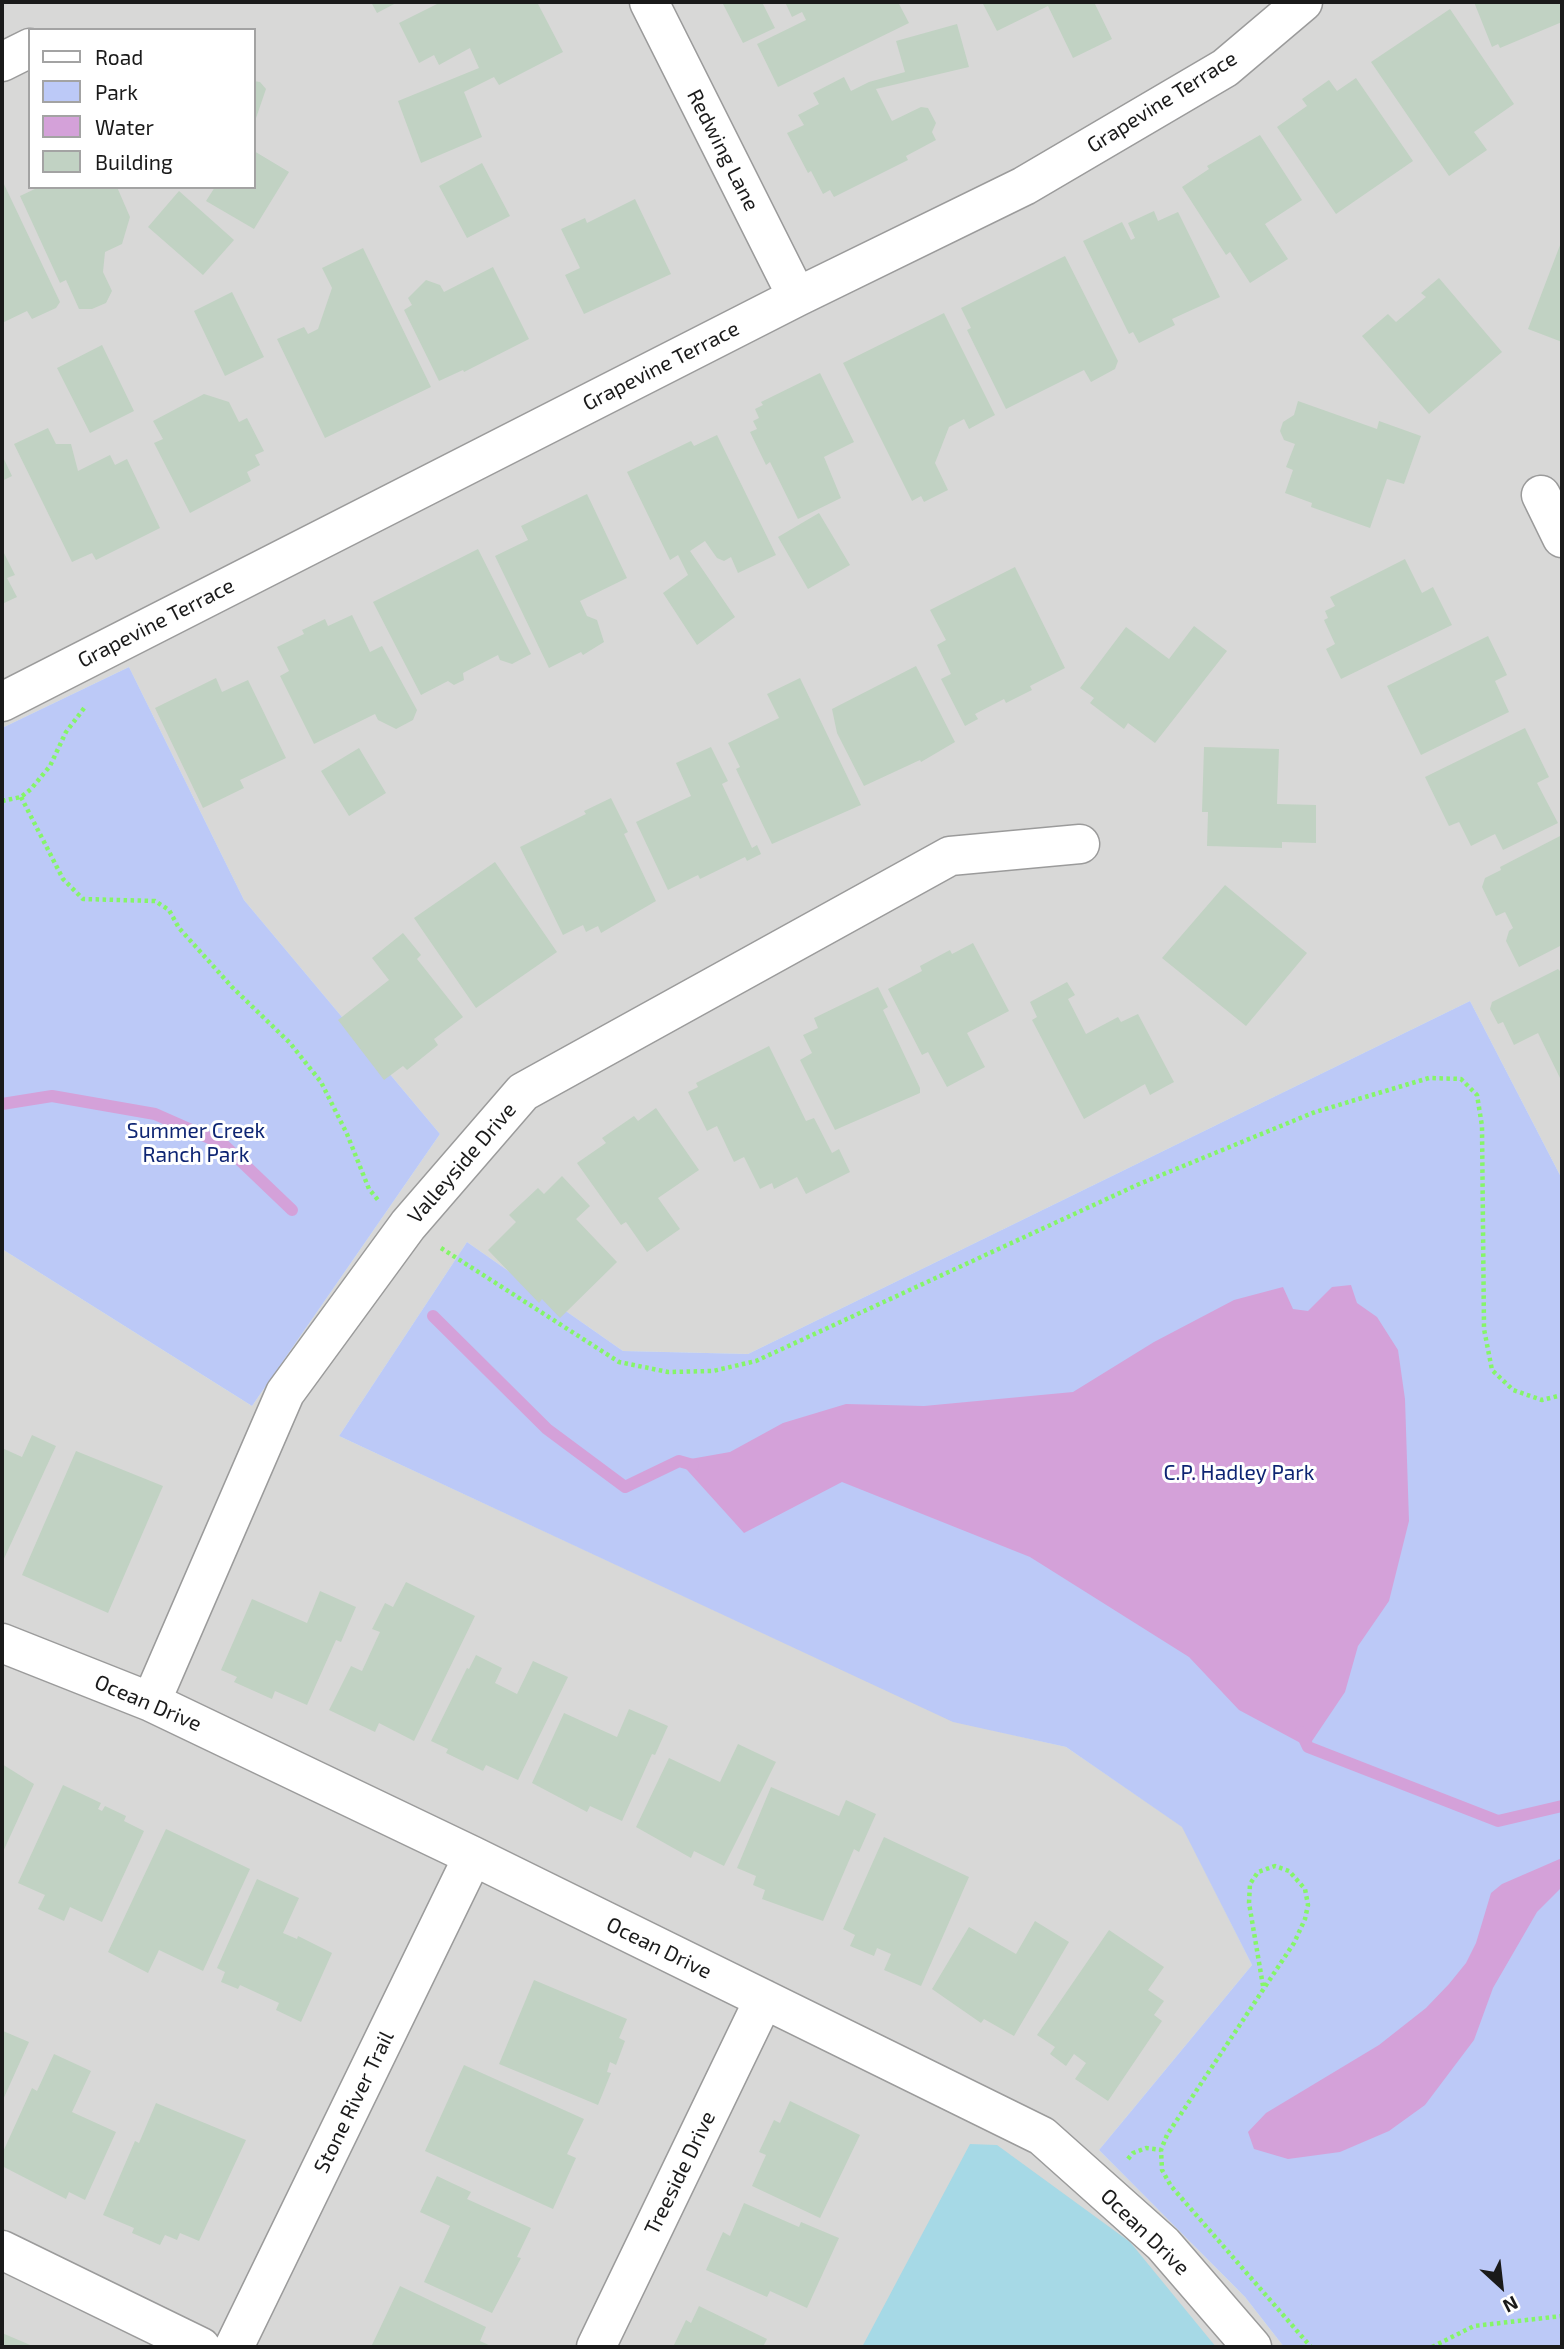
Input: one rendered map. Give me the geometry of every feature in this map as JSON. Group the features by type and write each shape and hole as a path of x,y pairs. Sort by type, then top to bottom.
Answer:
{"street":[{"name":"Redwing Lane","path":"649,2 797,298"},
{"name":"Grapevine Terrace","path":"2,702 797,298 1024,186 1225,68 1303,2"},
{"path":"2,62 28,49"},
{"path":"1541,495 1562,538"},
{"name":"Valleyside Drive","path":"151,1702 285,1393 408,1225 523,1092 950,856 1080,844"},
{"name":"Ocean Drive","path":"2,1643 151,1702 473,1856 1042,2136 1163,2244 1252,2347"},
{"name":"Stone River Trail","path":"234,2347 473,1856"},
{"name":"Treeside Drive","path":"596,2347 764,2000"},
{"path":"2,2250 201,2347"}],"path":[{"path":"2,802 21,797 50,766 66,732 87,705"},
{"path":"21,797 63,879 83,899 155,901 169,910 179,928 205,958 290,1043 321,1082 347,1134 369,1189 383,1206"},
{"path":"437,1245 619,1362 668,1372 713,1371 756,1361 1138,1185 1315,1112 1429,1078 1461,1079 1477,1095 1482,1126 1484,1329 1492,1370 1513,1390 1542,1400 1562,1395"},
{"path":"1263,1986 1249,1903 1250,1884 1258,1872 1275,1866 1297,1877 1305,1889 1308,1905 1294,1943 1263,1986 1167,2135 1161,2150 1162,2171 1171,2186 1311,2347"},
{"path":"1126,2161 1133,2153 1146,2148 1161,2150"},
{"path":"1432,2347 1474,2326 1562,2316"}],"shaded area":[{"path":"2,2 1562,2 1562,1179 1470,1001 748,1354 623,1351 467,1242 339,1436 953,1721 1066,1747 1183,1827 1252,1965 1099,2150 1245,2297 1284,2347 2,2347 2,1249 252,1406 440,1134 244,900 129,667 2,728"},
{"path":"970,2144 997,2145 1130,2242 1216,2347 862,2347"}],"green space":[{"name":"Summer Creek Ranch Park","path":"129,667 244,900 440,1134 252,1406 2,1249 2,728"},
{"name":"C.P. Hadley Park","path":"1470,1001 1562,1179 1562,2347 1284,2347 1245,2297 1099,2150 1252,1965 1182,1827 1066,1747 953,1722 339,1436 467,1242 623,1351 748,1354"}],"water":[{"path":"1351,1285 1357,1303 1377,1317 1398,1350 1405,1399 1409,1521 1389,1601 1358,1646 1345,1692 1308,1747 1239,1710 1189,1657 1030,1557 842,1482 744,1533 679,1461 730,1452 783,1423 846,1404 924,1406 1073,1392 1154,1342 1234,1300 1283,1287 1293,1309 1308,1311 1332,1287"},
{"path":"1562,1858 1562,1887 1537,1912 1493,1988 1474,2040 1425,2105 1389,2131 1340,2152 1288,2159 1254,2149 1248,2132 1266,2113 1379,2045 1426,2008 1449,1984 1466,1963 1476,1943 1491,1893 1502,1884"}],"building":[{"path":"371,2 398,2 377,13"},
{"path":"441,2 537,2 563,52 499,85 494,77 464,92 482,137 421,163 398,101 479,68 470,48 439,65 434,55 419,63 399,23"},
{"path":"762,2 775,28 743,43 723,4"},
{"path":"785,2 898,2 909,23 778,87 757,44 806,20 802,12 792,17"},
{"path":"982,2 1094,2 1112,39 1073,58 1048,6 997,31"},
{"path":"1474,2 1562,2 1562,22 1500,48 1498,44 1492,47"},
{"path":"1450,9 1514,104 1474,132 1487,150 1449,176 1371,62"},
{"path":"957,24 969,67 876,89 892,121 921,107 928,108 936,123 932,132 936,140 906,156 908,160 834,197 830,190 823,194 811,171 808,173 787,133 804,125 798,115 819,104 813,93 844,77 851,91 869,82 905,72 896,41"},
{"path":"1356,78 1413,161 1336,214 1277,127 1307,106 1302,99 1329,80 1337,91"},
{"path":"256,81 266,89 256,118"},
{"path":"1260,135 1302,200 1265,224 1288,259 1250,283 1230,252 1226,255 1182,187 1209,169 1207,166"},
{"path":"256,152 289,172 254,229 206,201 214,189 256,189"},
{"path":"482,163 510,216 467,238 439,186"},
{"path":"2,180 60,302 56,308 32,319 27,311 2,323"},
{"path":"35,189 118,189 130,217 122,244 105,252 103,272 112,291 106,303 92,309 79,309 66,280 60,283 20,196"},
{"path":"179,191 234,240 203,275 148,227"},
{"path":"635,199 671,274 584,314 565,275 580,268 561,229 585,218 587,223"},
{"path":"1154,211 1158,221 1178,212 1220,297 1172,319 1175,325 1139,343 1133,332 1129,334 1083,241 1122,222 1131,240 1135,238 1128,223"},
{"path":"1562,240 1562,342 1528,329"},
{"path":"363,248 431,387 325,438 277,339 304,327 308,334 318,329 332,288 322,268"},
{"path":"1065,256 1118,361 1115,369 1091,382 1084,370 1006,409 967,330 971,328 961,308"},
{"path":"493,267 529,339 464,372 463,370 439,381 404,310 412,305 408,298 426,280 440,285 444,292"},
{"path":"1439,278 1502,352 1429,414 1362,336 1388,314 1396,322 1426,297 1421,293"},
{"path":"232,292 264,357 225,376 194,311"},
{"path":"944,313 995,415 969,429 964,419 949,427 935,463 948,490 924,502 921,496 912,501 843,363"},
{"path":"102,345 134,411 90,433 57,368"},
{"path":"820,373 854,442 824,457 841,498 798,519 770,462 766,465 750,432 757,429 753,421 759,418 755,409 763,405 761,402"},
{"path":"204,394 229,402 239,422 247,418 264,451 255,455 260,465 247,472 251,481 190,513 154,443 163,439 153,421"},
{"path":"1298,401 1377,429 1379,421 1421,436 1404,484 1387,479 1370,528 1311,507 1312,503 1285,493 1293,470 1286,467 1295,444 1284,440 1280,431 1283,422 1294,415"},
{"path":"48,428 56,444 71,444 78,471 110,455 115,465 127,459 160,528 96,560 92,553 72,562 14,444"},
{"path":"717,435 776,555 738,573 731,557 724,561 717,558 705,541 690,551 735,617 697,645 663,593 688,575 678,555 670,560 627,472 691,441 694,446"},
{"path":"2,455 12,476 2,481"},
{"path":"587,494 627,578 580,601 587,616 597,620 604,642 583,655 581,652 549,668 495,556 528,540 521,526"},
{"path":"819,513 850,565 808,589 778,537"},
{"path":"2,549 15,575 7,578 17,597 2,604"},
{"path":"478,549 531,654 512,664 500,660 498,655 463,673 464,680 454,685 448,681 421,695 373,602"},
{"path":"1405,559 1422,593 1433,587 1452,625 1341,679 1326,649 1335,644 1324,620 1328,618 1325,611 1335,606 1330,597"},
{"path":"1015,567 1065,668 1030,686 1032,690 1006,703 1004,699 975,714 978,719 965,726 941,679 951,674 937,645 946,640 930,610"},
{"path":"352,615 370,652 382,646 417,710 413,720 396,729 378,720 375,714 314,744 280,676 289,671 277,647 304,634 302,630 325,619 328,626"},
{"path":"1194,626 1227,651 1155,743 1128,723 1124,729 1090,703 1094,698 1080,688 1126,627 1169,659"},
{"path":"1488,636 1507,675 1495,681 1509,712 1421,755 1387,686"},
{"path":"916,666 955,742 921,762 920,760 864,786 837,733 832,709"},
{"path":"216,678 222,692 248,680 286,758 240,780 244,788 203,808 155,708"},
{"path":"800,678 861,805 772,844 736,769 740,767 728,743 779,718 767,694"},
{"path":"1525,728 1549,777 1537,783 1558,823 1503,850 1495,834 1471,846 1459,822 1449,826 1425,777"},
{"path":"711,747 728,781 722,784 752,848 757,845 761,854 747,861 745,857 700,879 698,875 668,890 636,822 691,796 676,763"},
{"path":"1204,747 1279,749 1277,804 1316,805 1316,843 1282,842 1282,848 1207,846 1208,812 1202,812"},
{"path":"359,748 386,793 349,816 321,771"},
{"path":"611,798 628,832 624,834 656,901 601,933 598,926 586,932 583,925 563,935 520,847 586,814 584,811"},
{"path":"1562,835 1562,945 1519,967 1506,941 1513,928 1505,912 1496,916 1482,887 1485,878 1501,870 1500,867"},
{"path":"495,862 557,952 476,1008 414,918"},
{"path":"1225,885 1307,953 1246,1026 1162,958"},
{"path":"403,933 421,955 417,959 463,1017 434,1039 438,1045 407,1070 403,1066 384,1080 338,1020 389,980 372,958"},
{"path":"973,943 1009,1011 967,1033 985,1067 947,1087 928,1052 922,1055 888,989 922,971 920,966 950,950 952,954"},
{"path":"1558,969 1562,973 1562,1082 1538,1033 1514,1045 1503,1022 1498,1024 1490,1009 1492,1002"},
{"path":"1067,982 1075,995 1068,999 1086,1034 1118,1017 1121,1022 1138,1014 1174,1082 1150,1095 1145,1084 1084,1119 1032,1020 1037,1017 1030,1002"},
{"path":"878,987 888,1007 883,1010 920,1093 835,1130 800,1060 812,1053 803,1035 818,1028 814,1018"},
{"path":"769,1046 806,1121 814,1118 832,1153 839,1149 850,1172 806,1194 797,1177 774,1189 772,1183 760,1189 744,1157 734,1162 717,1126 707,1131 688,1092 698,1087 696,1083"},
{"path":"656,1108 699,1170 658,1198 680,1229 647,1252 626,1222 621,1225 577,1163 606,1143 602,1138 634,1116 638,1121"},
{"path":"562,1176 590,1206 576,1219 617,1262 560,1318 542,1299 539,1303 488,1250 516,1222 509,1215 538,1188 544,1194"},
{"path":"32,1435 56,1446 2,1563 2,1448 22,1457"},
{"path":"76,1451 163,1486 108,1613 22,1575"},
{"path":"406,1582 475,1616 414,1741 379,1723 375,1732 329,1710 351,1666 362,1671 380,1632 372,1629 385,1603 393,1607"},
{"path":"320,1591 356,1607 341,1642 336,1640 307,1705 275,1691 272,1699 234,1682 237,1677 221,1670 252,1599 307,1623"},
{"path":"476,1655 502,1668 495,1683 517,1694 533,1661 568,1677 518,1780 486,1765 483,1771 446,1753 448,1749 431,1741"},
{"path":"629,1709 668,1726 655,1755 652,1754 622,1821 590,1806 587,1812 532,1783 564,1713 617,1737"},
{"path":"738,1744 776,1762 724,1866 694,1851 691,1858 636,1827 669,1758 720,1782"},
{"path":"2,1764 34,1784 2,1854"},
{"path":"63,1785 101,1803 98,1809 102,1811 105,1806 126,1816 124,1821 144,1831 102,1922 70,1907 64,1921 38,1909 45,1895 18,1883"},
{"path":"771,1787 839,1816 846,1800 876,1814 859,1852 854,1849 823,1921 762,1899 765,1890 753,1885 756,1876 737,1868"},
{"path":"166,1829 250,1869 203,1971 159,1950 148,1973 108,1952"},
{"path":"884,1837 969,1877 921,1986 884,1970 891,1954 877,1948 874,1956 850,1946 855,1935 843,1929"},
{"path":"257,1879 299,1898 283,1933 297,1939 298,1936 332,1953 301,2022 276,2010 279,2003 240,1985 238,1989 221,1982 225,1972 217,1968"},
{"path":"1035,1921 1069,1942 1014,2036 984,2019 981,2023 932,1989 969,1927 1016,1954"},
{"path":"1109,1930 1164,1967 1148,1990 1164,2001 1154,2015 1162,2021 1108,2101 1075,2079 1086,2063 1074,2054 1066,2066 1050,2054 1055,2047 1037,2035"},
{"path":"534,1980 627,2019 619,2038 625,2041 616,2065 610,2062 607,2072 611,2073 598,2105 499,2064"},
{"path":"3,2031 29,2042 2,2102 2,2034"},
{"path":"54,2054 91,2071 72,2112 116,2132 85,2200 69,2192 66,2199 2,2166 2,2154 32,2088 37,2091"},
{"path":"464,2065 584,2119 567,2154 576,2158 553,2209 425,2151"},
{"path":"790,2101 860,2135 820,2218 752,2186 766,2155 759,2152 774,2120 780,2123"},
{"path":"156,2103 246,2140 199,2241 180,2233 177,2240 165,2235 160,2245 132,2233 134,2228 103,2215 135,2141 139,2143"},
{"path":"437,2176 471,2192 467,2199 531,2228 517,2257 521,2258 492,2313 424,2282 450,2226 420,2212"},
{"path":"744,2203 799,2227 801,2222 839,2238 807,2308 770,2291 767,2297 706,2270 723,2232 730,2236"},
{"path":"400,2286 486,2327 480,2341 493,2347 371,2347"},
{"path":"699,2306 767,2339 763,2347 673,2347 686,2320 691,2323"},
{"path":"2,2333 35,2347 2,2347"}],"waterway":[{"path":"2,1104 52,1096 155,1114 223,1144 292,1210"},
{"path":"433,1316 547,1429 625,1487 679,1461 693,1465"},
{"path":"1301,1732 1308,1747 1498,1821 1562,1806"}]}
